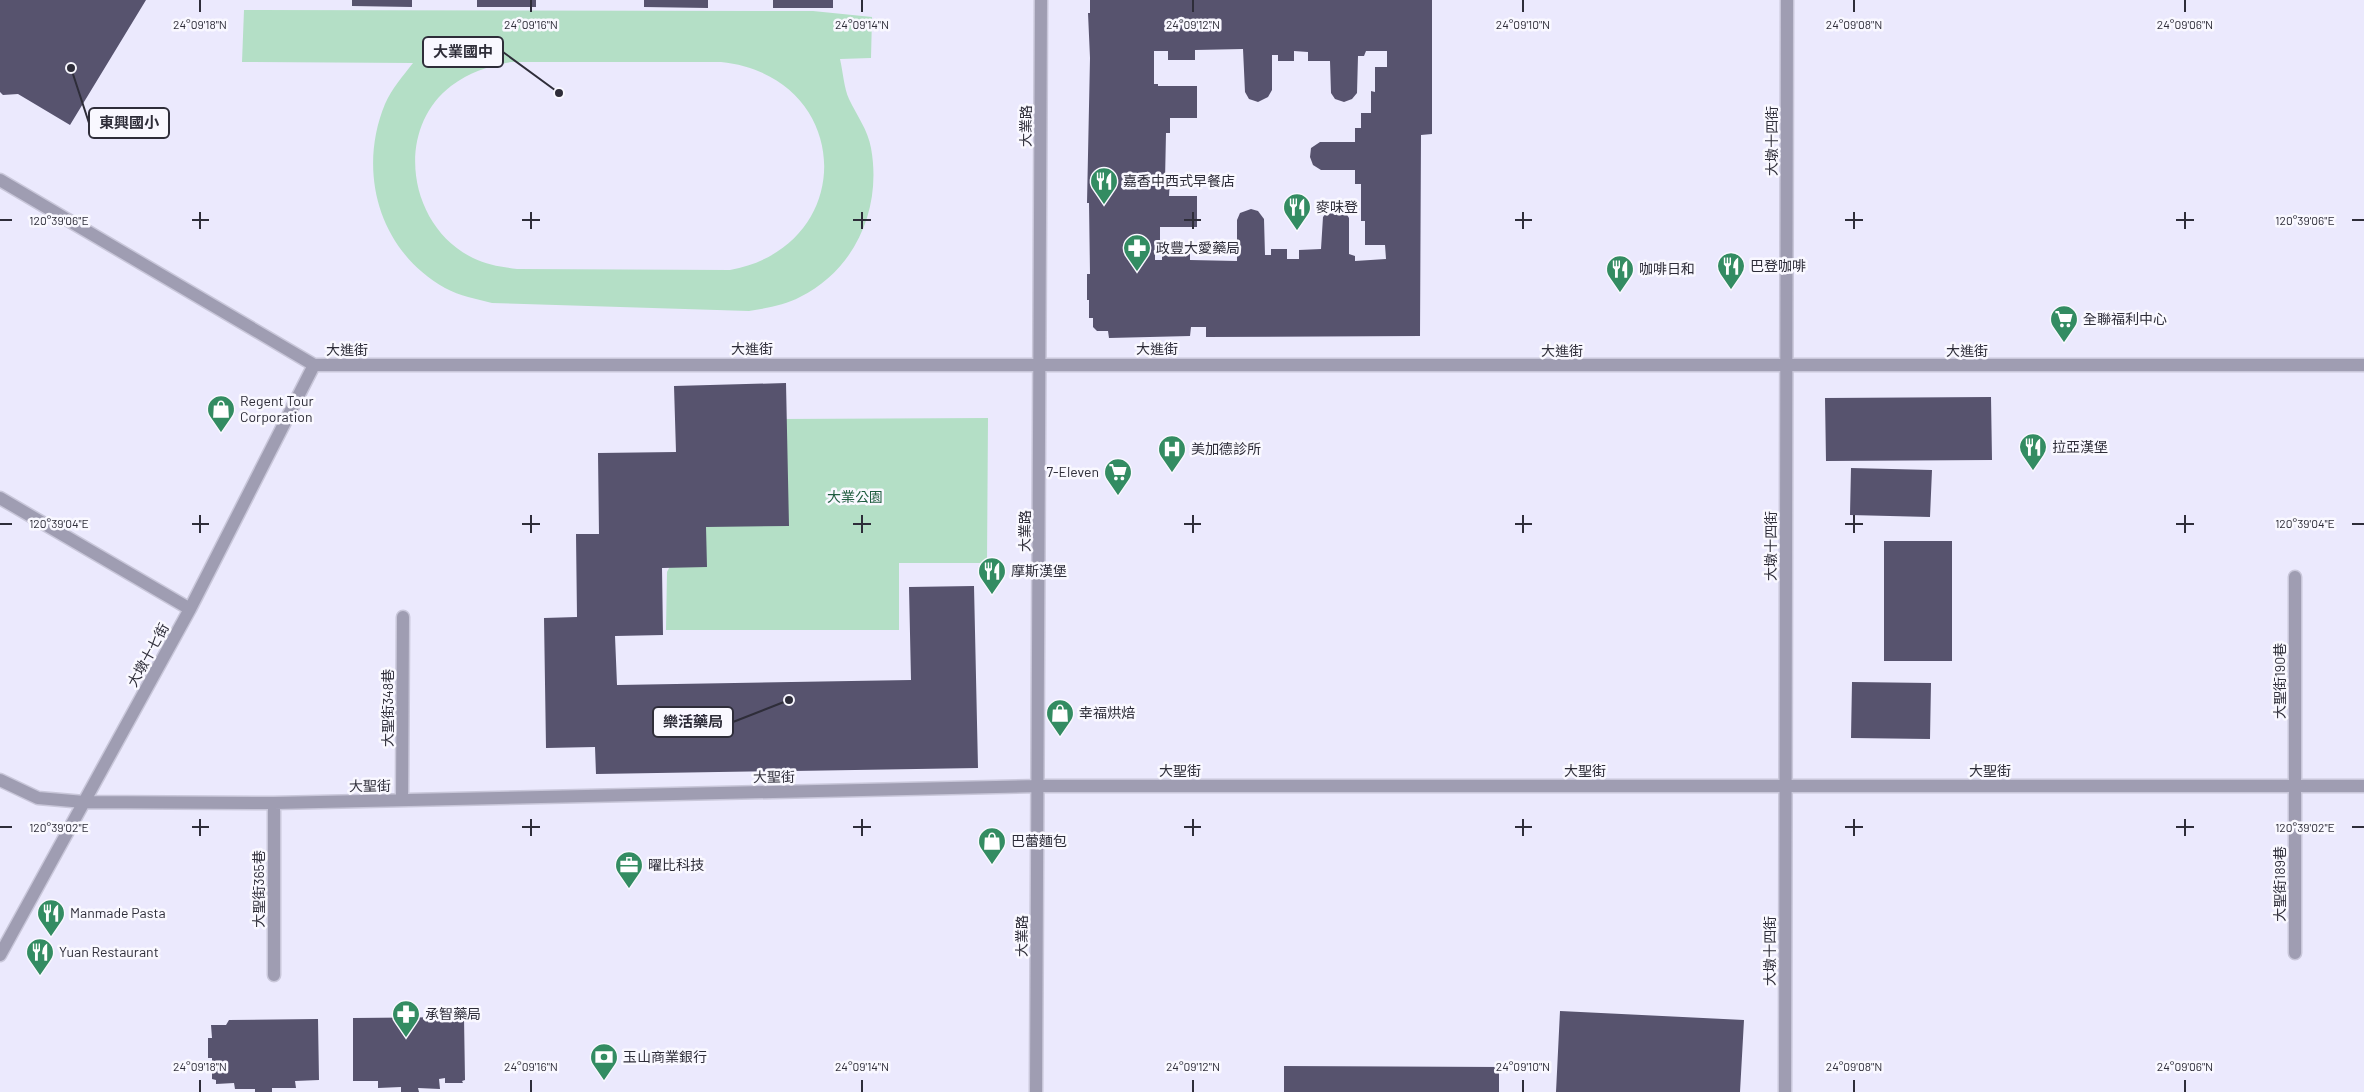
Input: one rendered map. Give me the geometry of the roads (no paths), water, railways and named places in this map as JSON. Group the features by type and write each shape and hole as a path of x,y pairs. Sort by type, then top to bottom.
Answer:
{"street":[{"name":"大業路","path":"1036,1092 1041,364 1041,0"},
{"name":"大墩十四街","path":"1785,1092 1787,0"},
{"name":"大進街","path":"0,180 314,365 2364,365"},
{"name":"大墩十七街","path":"0,955 190,609 314,365"},
{"path":"0,498 190,609"},
{"name":"大聖街190巷","path":"2295,577 2295,786"},
{"name":"大聖街348巷","path":"402,800 403,617"},
{"name":"大聖街","path":"0,780 38,798 84,802 274,803 1038,786 2364,786"},
{"name":"大聖街189巷","path":"2295,786 2295,953"},
{"name":"大聖街365巷","path":"274,803 274,974"}],"place":[{"name":"東興國小","path":"71,68"},
{"name":"大業國中","path":"559,93"},
{"name":"嘉香中西式早餐店","path":"1104,205"},
{"name":"麥味登","path":"1297,231"},
{"name":"政豐大愛藥局","path":"1137,272"},
{"name":"巴登咖啡","path":"1731,290"},
{"name":"咖啡日和","path":"1620,293"},
{"name":"全聯福利中心","path":"2064,343"},
{"name":"Regent Tour Corporation","path":"221,433"},
{"name":"拉亞漢堡","path":"2033,471"},
{"name":"美加德診所","path":"1172,473"},
{"name":"7-Eleven","path":"1118,496"},
{"name":"摩斯漢堡","path":"992,595"},
{"name":"樂活藥局","path":"789,700"},
{"name":"幸福烘焙","path":"1060,737"},
{"name":"巴蕾麵包","path":"992,865"},
{"name":"曜比科技","path":"629,889"},
{"name":"Manmade Pasta","path":"51,937"},
{"name":"Yuan Restaurant","path":"40,976"},
{"name":"承智藥局","path":"406,1038"},
{"name":"玉山商業銀行","path":"604,1081"}],"park label":[{"name":"大業公園","path":"855,497"}]}
